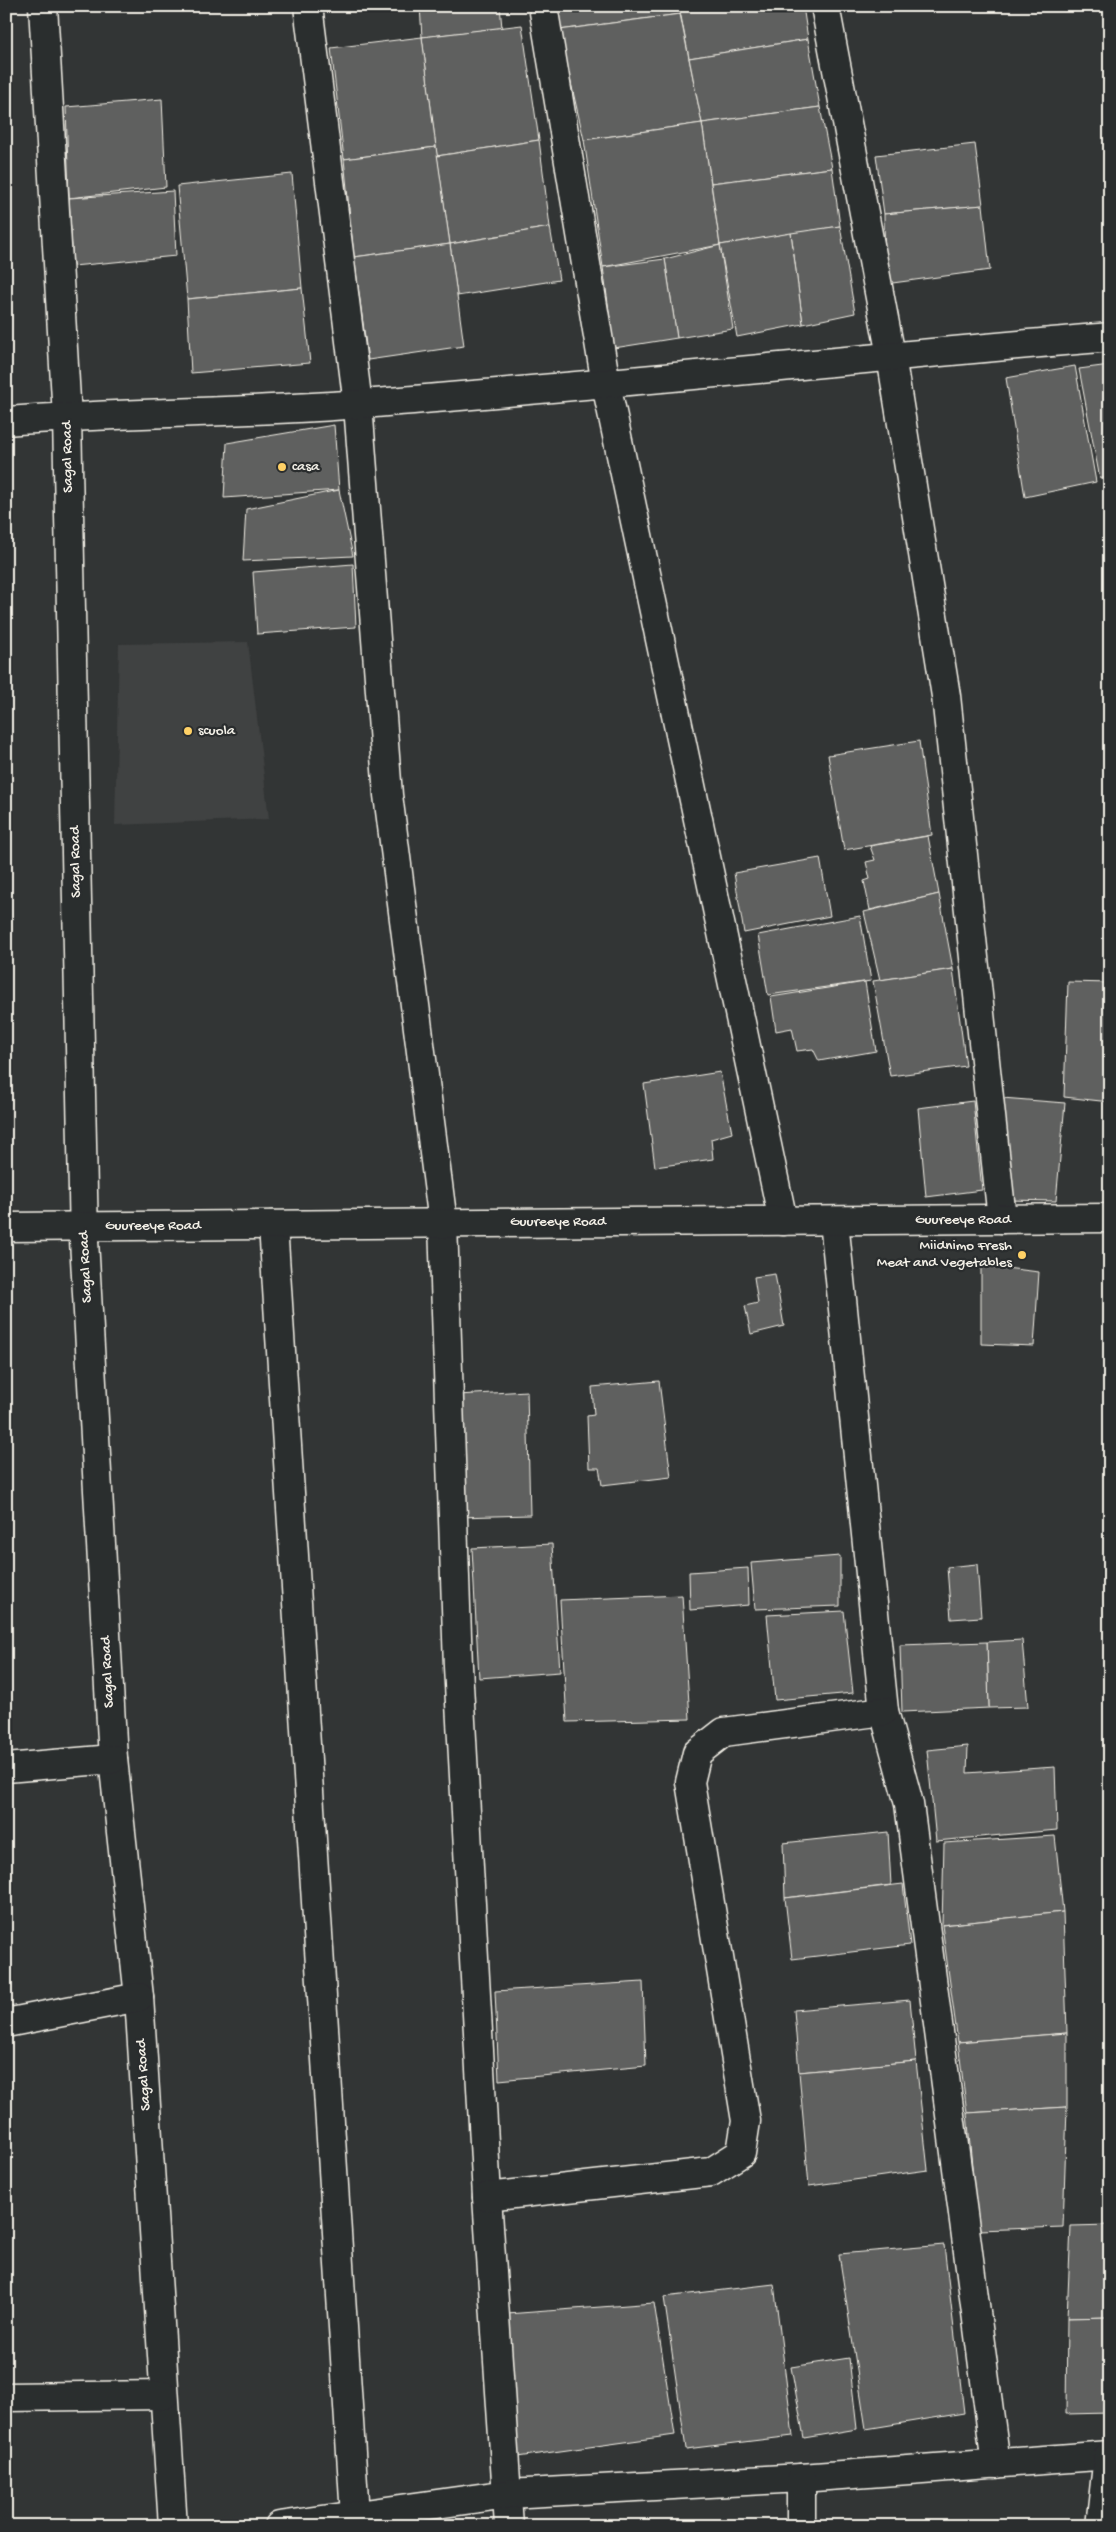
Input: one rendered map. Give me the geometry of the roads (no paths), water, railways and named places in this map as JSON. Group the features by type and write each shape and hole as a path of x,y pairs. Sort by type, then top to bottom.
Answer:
{"street":[{"name":"Sagal Road","path":"43,6 67,416 84,1226 113,1759 138,1997 173,2526"},
{"path":"308,6 358,404 388,796 443,1223 458,1666 487,2198 509,2526"},
{"path":"542,6 606,384 783,1221"},
{"path":"825,6 891,356 946,696 1002,1219"},
{"path":"6,421 67,416 358,404 606,384 1110,337"},
{"name":"Guureeye Road","path":"6,1227 1110,1218"},
{"path":"834,1221 884,1711 909,1804 996,2464"},
{"path":"273,1225 355,2516"},
{"path":"487,2198 711,2172 741,2153 746,2121 690,1782 697,1753 724,1732 884,1711"},
{"path":"6,1768 113,1759"},
{"path":"6,2023 138,1997"},
{"path":"6,2397 164,2395"},
{"path":"279,2526 508,2494 801,2478 1109,2455 1100,2526"},
{"path":"801,2478 801,2526"}],"place":[{"name":"casa","path":"282,467"},
{"name":"scuola","path":"188,731"},
{"name":"Miidnimo Fresh Meat and Vegetables","path":"1022,1255"}]}
